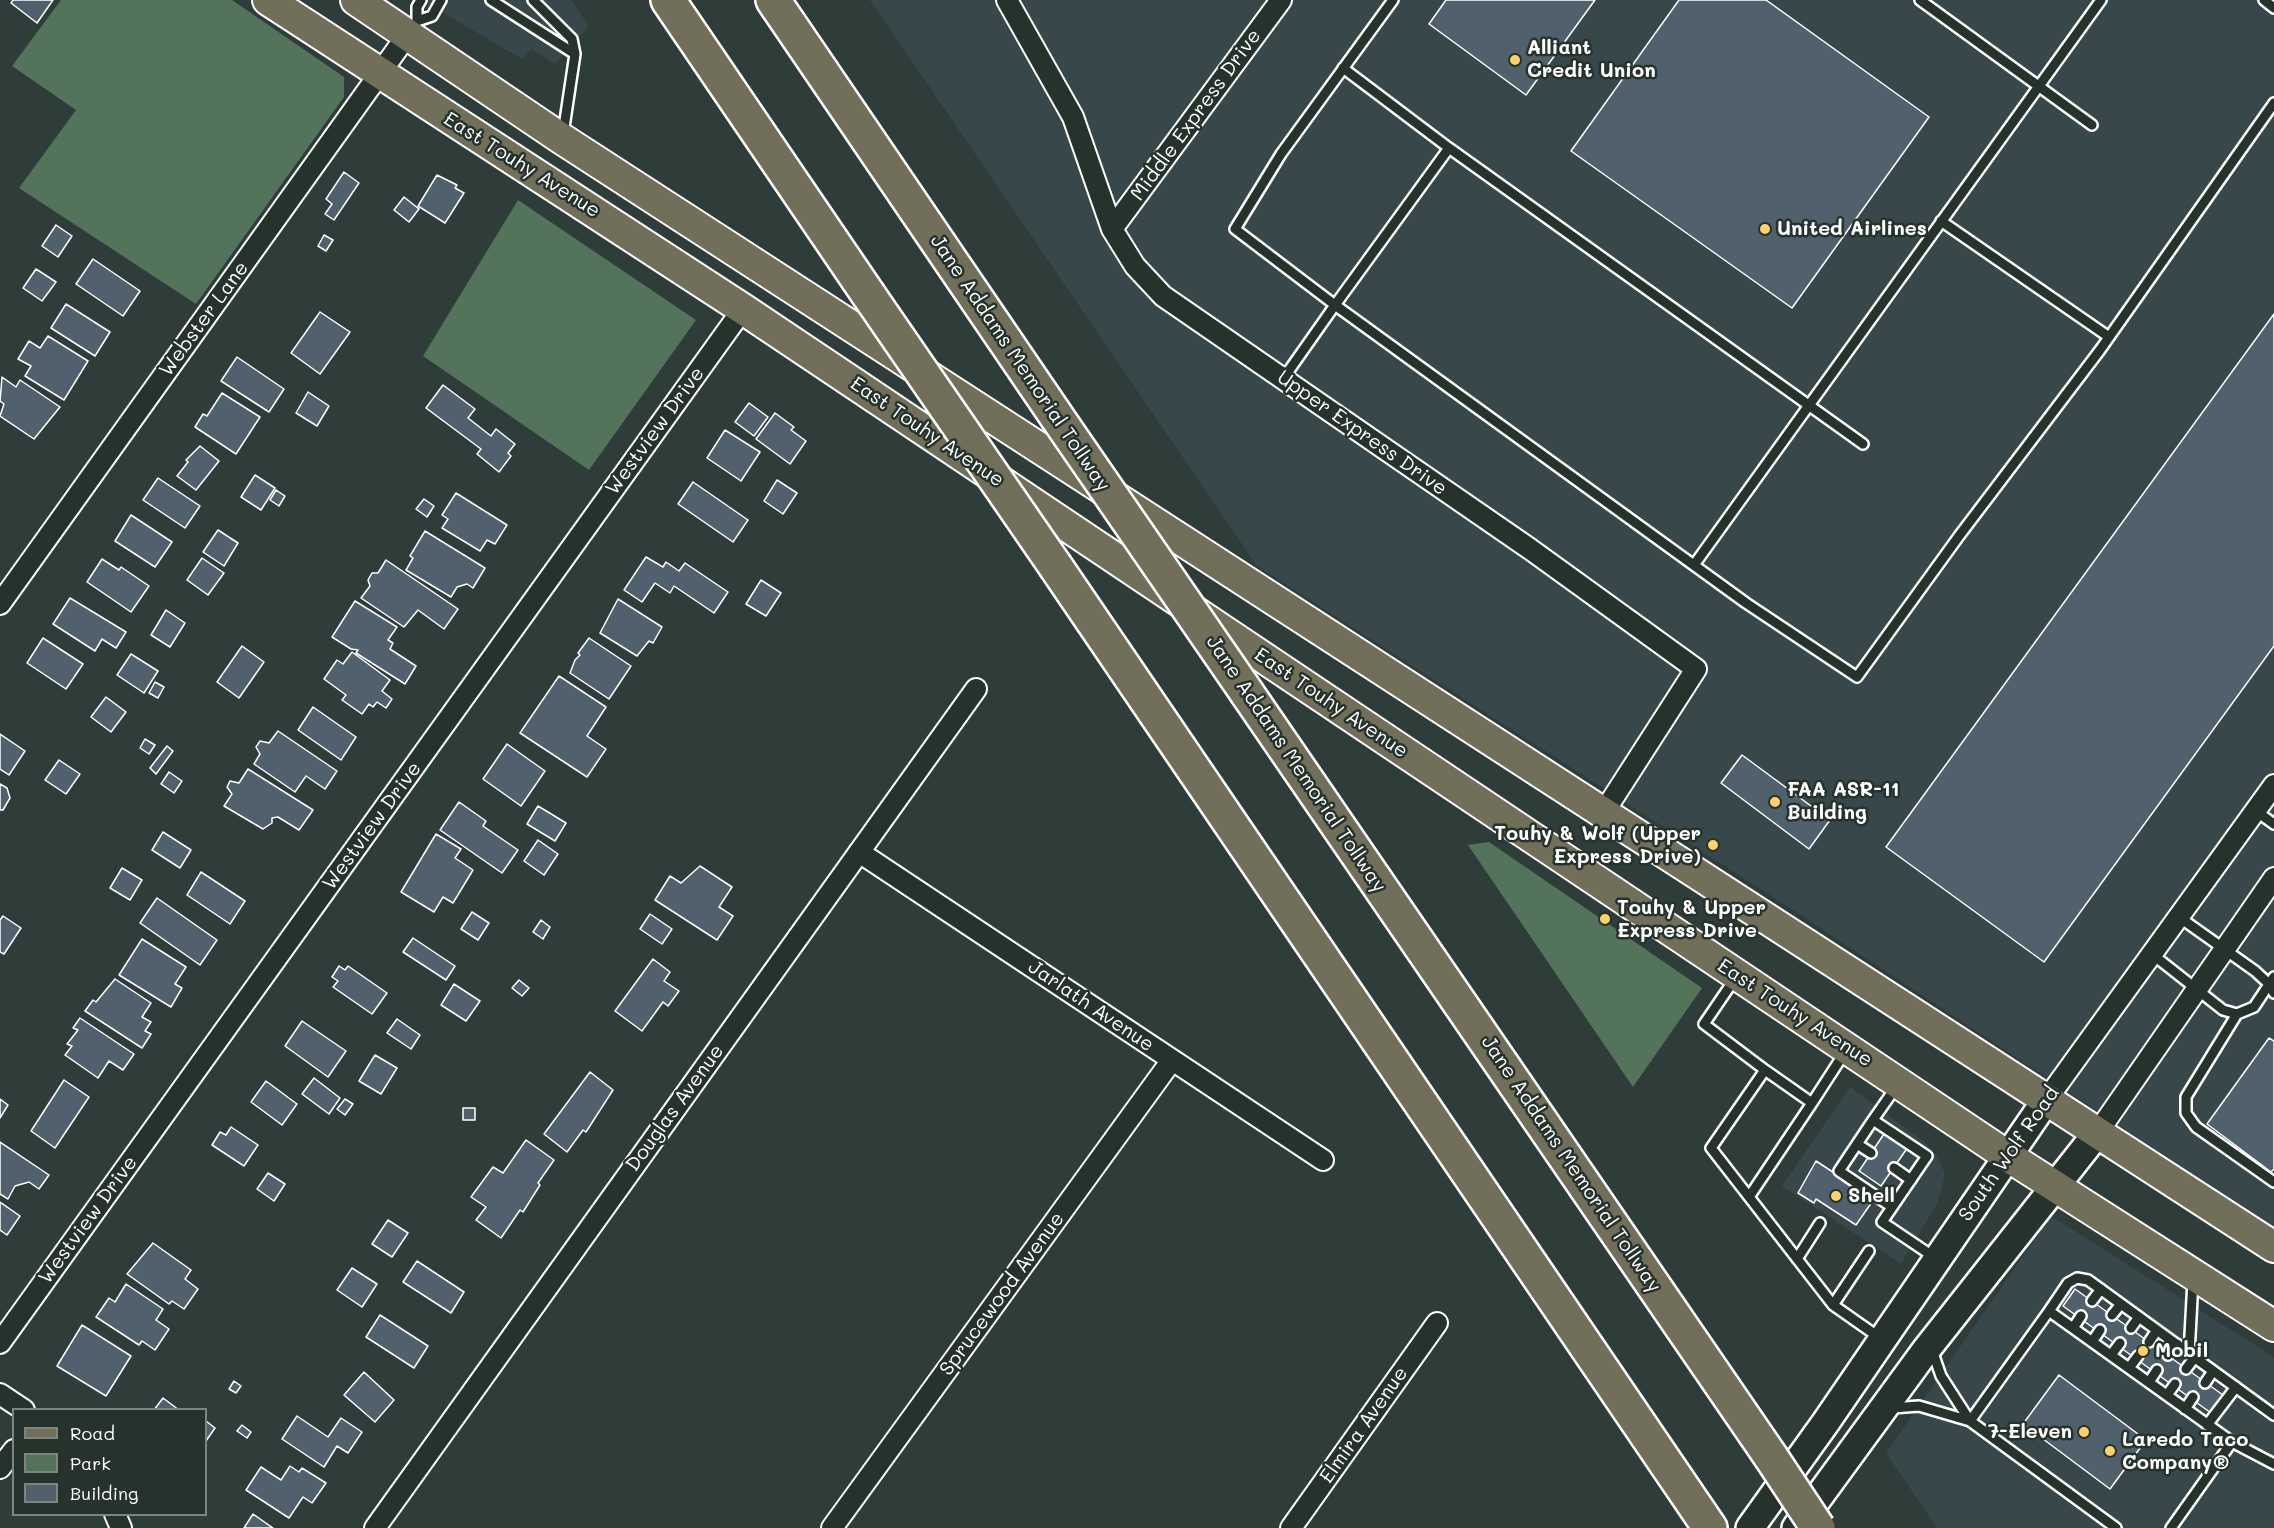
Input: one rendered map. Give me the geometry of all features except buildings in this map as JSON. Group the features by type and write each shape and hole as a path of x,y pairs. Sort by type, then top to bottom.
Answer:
{"highway":[{"path":"668,0 1710,1528"},
{"name":"Jane Addams Memorial Tollway","path":"772,0 1771,1456 1818,1528"}],"main road":[{"name":"East Touhy Avenue","path":"268,0 743,309 2006,1155 2274,1326"},
{"path":"356,0 412,28 562,139 2274,1247"},
{"name":"South Wolf Road","path":"1750,1528 1882,1339 2006,1155 2047,1099"},
{"path":"1796,1528 1931,1343 2098,1132"}],"street":[{"name":"Upper Express Drive","path":"1007,0 1073,117 1112,229 1135,266 1163,296 1530,549 1696,669 1604,813"},
{"name":"Middle Express Drive","path":"1112,229 1281,0"},
{"name":"Webster Lane","path":"0,604 412,28"},
{"name":"Westview Drive","path":"0,1343 743,309"},
{"name":"Douglas Avenue","path":"375,1528 976,689"},
{"name":"South Wolf Road","path":"2047,1099 2274,785"},
{"name":"Jarlath Avenue","path":"859,852 1323,1160"},
{"path":"2098,1132 2274,878"},
{"name":"Sprucewood Avenue","path":"832,1528 1172,1060"},
{"name":"Elmira Avenue","path":"1291,1528 1437,1323"},
{"path":"0,1394 21,1408"},
{"path":"0,1468 12,1453"}],"lane":[{"path":"412,28 421,0"},
{"path":"412,28 432,16 441,0"},
{"path":"491,0 575,54"},
{"path":"533,0 572,39 575,54 562,139"},
{"path":"1394,0 1281,154 1235,228 1335,305 1694,565 1857,677 1959,536 2109,337 2274,103"},
{"path":"1920,0 2092,125"},
{"path":"1694,565 2101,0"},
{"path":"2265,0 2274,8"},
{"path":"1343,68 1449,148 1863,444"},
{"path":"1283,379 1449,148"},
{"path":"1941,222 2109,337"},
{"path":"2256,811 2274,824"},
{"path":"2179,917 2271,980 2274,993"},
{"path":"2152,954 2223,1010 2236,1014"},
{"path":"1737,976 1704,1024 1812,1103"},
{"path":"2271,980 2254,1006 2236,1014 2186,1097 2186,1113 2196,1127 2274,1182"},
{"path":"1749,1197 1847,1048"},
{"path":"1765,1070 1711,1148 1833,1305 1882,1339"},
{"path":"1892,1207 1839,1171 1899,1082"},
{"path":"1873,1120 1927,1156 1882,1222 1936,1259"},
{"path":"1857,1144 1871,1153"},
{"path":"1894,1168 1911,1180"},
{"path":"1797,1259 1820,1223"},
{"path":"1833,1305 1869,1251"},
{"path":"2186,1369 2192,1355 2194,1274"},
{"path":"1970,1421 2068,1283 2077,1278 2088,1280 2101,1289 2274,1415"},
{"path":"2092,1301 2101,1289"},
{"path":"2112,1315 2121,1304"},
{"path":"2049,1311 2207,1425 2232,1442 2274,1464"},
{"path":"2073,1328 2081,1316"},
{"path":"2131,1328 2139,1317"},
{"path":"2092,1342 2100,1330"},
{"path":"2149,1342 2157,1330"},
{"path":"1931,1343 1934,1360 1941,1376 1970,1421"},
{"path":"2111,1355 2120,1343"},
{"path":"2168,1355 2177,1344"},
{"path":"2129,1368 2138,1356"},
{"path":"2149,1382 2157,1370"},
{"path":"2205,1383 2213,1371"},
{"path":"2166,1395 2175,1384"},
{"path":"2207,1425 2236,1387"},
{"path":"2185,1409 2193,1397"},
{"path":"1881,1411 1900,1406 1919,1406 1970,1421 2116,1528"},
{"path":"2171,1528 2232,1442"}],"shaded area":[{"path":"421,0 571,0 589,26 555,64 532,49 522,59"},
{"path":"870,0 2274,0 2274,1228 1810,921 1257,566"},
{"path":"1850,1087 1926,1143 1939,1159 1945,1174 1938,1202 1901,1264 1782,1186"},
{"path":"2051,1216 2274,1357 2274,1528 1937,1528 1886,1453"}],"green space":[{"path":"61,0 232,0 344,77 344,97 196,304 19,188 76,110 12,66"},
{"path":"518,200 696,320 589,470 423,356"},
{"path":"1489,842 1702,988 1633,1087 1468,845"}],"place":[{"name":"Alliant Credit Union","path":"1515,60"},
{"name":"United Airlines","path":"1765,229"},
{"name":"FAA ASR-11 Building","path":"1775,802"},
{"name":"Touhy & Wolf (Upper Express Drive)","path":"1713,845"},
{"name":"Touhy & Upper Express Drive","path":"1605,919"},
{"name":"Shell","path":"1836,1196"},
{"name":"Mobil","path":"2143,1351"},
{"name":"7-Eleven","path":"2084,1432"},
{"name":"Laredo Taco Company®","path":"2110,1451"}]}
